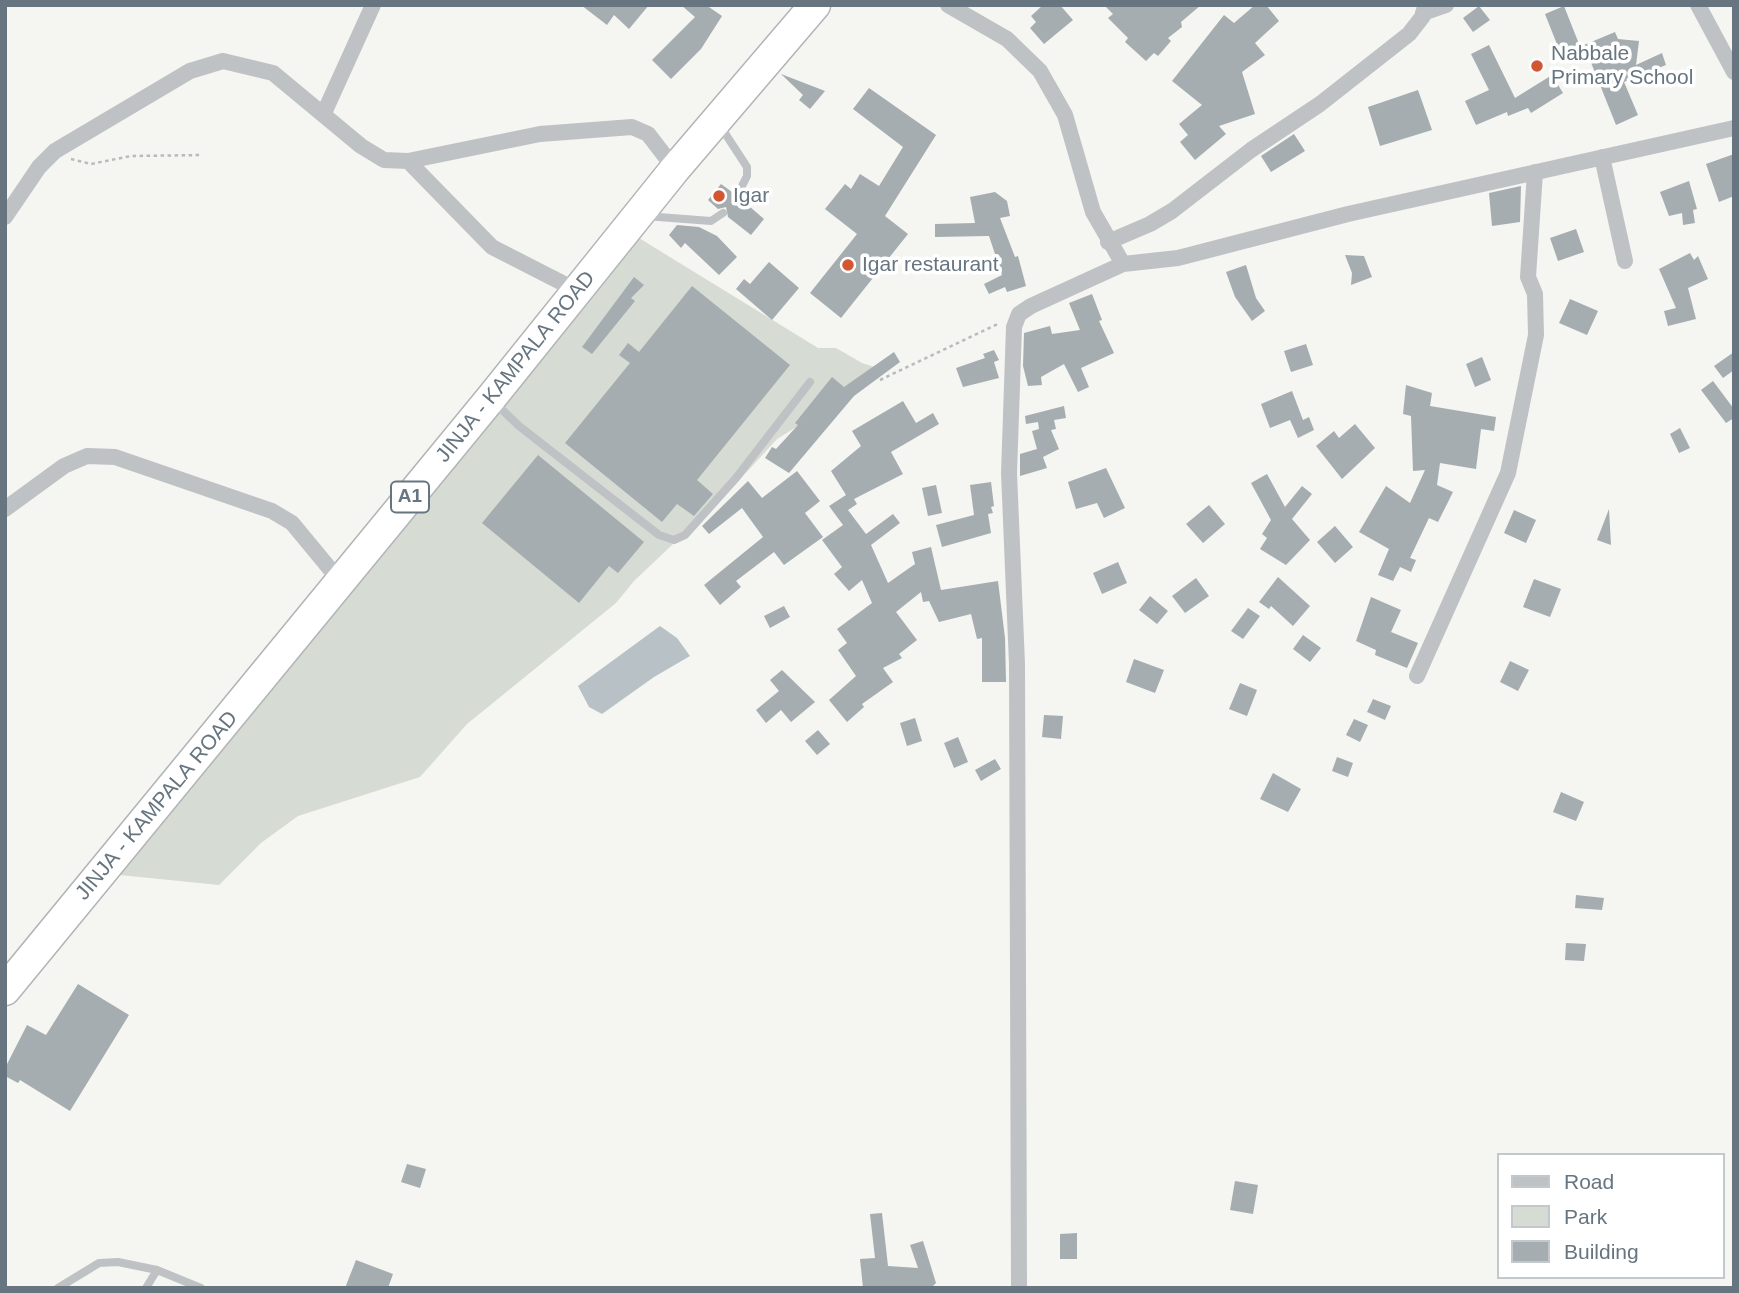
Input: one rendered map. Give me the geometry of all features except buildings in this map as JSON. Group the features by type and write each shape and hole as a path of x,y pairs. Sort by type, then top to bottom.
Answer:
{"highway":[{"name":"JINJA - KAMPALA ROAD","path":"5,990 491,398 675,169 718,122 815,5"}],"street":[{"path":"324,113 373,5"},
{"path":"948,5 1007,39 1040,71 1065,115 1093,212 1123,264"},
{"path":"1108,242 1150,224 1172,211 1251,150 1320,104 1409,34 1424,9 1446,5"},
{"path":"1698,5 1734,72"},
{"path":"5,217 39,167 55,151 190,71 223,61 273,73 361,146 384,160 408,161 540,134 632,127 648,134 675,169"},
{"path":"1019,1288 1017,664 1009,473 1014,327 1019,314 1123,264 1178,258 1348,214 1734,128"},
{"path":"1602,157 1625,261"},
{"path":"408,161 492,247 578,291"},
{"path":"1417,676 1508,473 1536,335 1535,294 1528,277 1535,172"},
{"path":"5,509 64,466 87,456 115,457 272,512 292,523 341,581"}],"lane":[{"path":"718,122 747,167 747,176 737,196"},
{"path":"638,216 711,221 723,213"},
{"path":"491,398 519,426 659,535 674,540 685,535 736,478 810,382"},
{"path":"58,1288 99,1263 118,1262 157,1270 201,1288"},
{"path":"146,1288 157,1270"}],"path":[{"path":"55,151 61,156 91,164 131,156 202,155"},
{"path":"880,380 1019,314"}],"green space":[{"path":"639,238 818,348 836,348 862,363 887,371 777,439 732,488 634,581 616,603 467,724 420,777 298,816 261,843 219,885 120,875"}],"shaded area":[{"path":"660,626 677,638 690,656 654,677 602,714 589,707 578,686"}],"place":[{"name":"Nabbale Primary School","path":"1537,66"},
{"name":"Igar","path":"719,196"},
{"name":"Igar restaurant","path":"848,265"}]}
